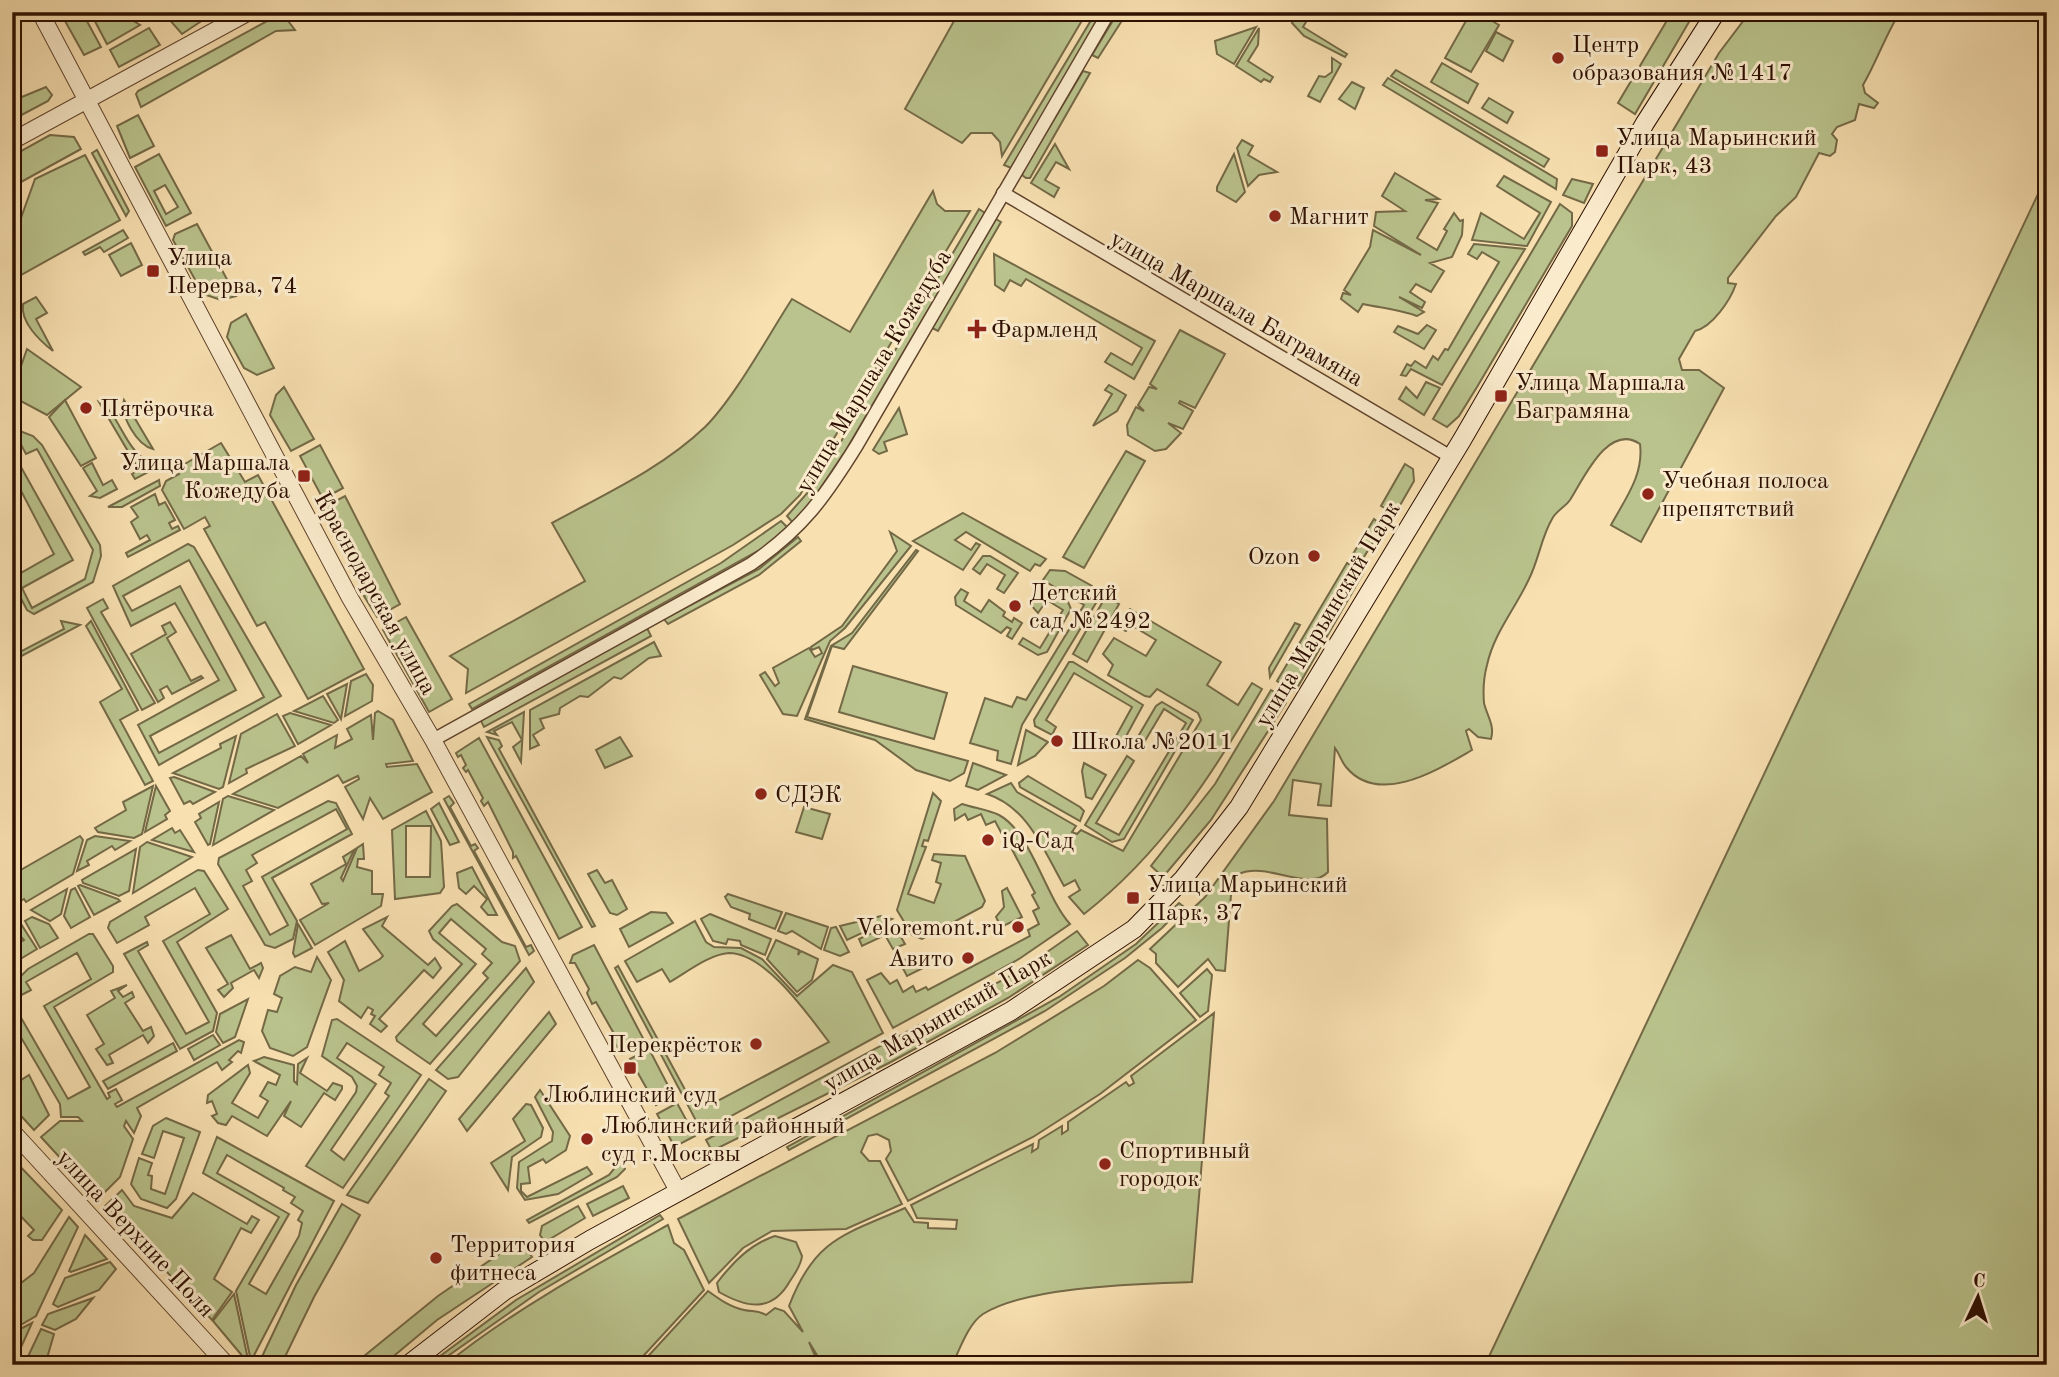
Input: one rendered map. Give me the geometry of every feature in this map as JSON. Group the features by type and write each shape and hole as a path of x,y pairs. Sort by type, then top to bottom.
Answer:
{"main road":[{"name":"улица Марьинский Парк","path":"408,1365 504,1290 678,1191 1010,1011 1134,929 1183,879 1239,807 1451,457 1645,123 1716,12"}],"street":[{"name":"Краснодарская улица","path":"40,12 350,598 433,740 678,1191"},
{"path":"12,141 249,12"},
{"name":"улица Маршала Кожедуба","path":"433,740 751,564 798,528 823,499 857,445 1109,12"},
{"name":"улица Маршала Баграмяна","path":"1003,193 1451,457"},
{"name":"улица Верхние Поля","path":"12,1132 227,1365"}],"green space":[{"path":"60,12 82,12 101,47 84,55"},
{"path":"90,12 119,12 140,25 107,44"},
{"path":"178,12 215,12 182,34 168,18"},
{"path":"959,12 1087,12 1002,156 1000,142 992,133 971,133 962,143 905,109"},
{"path":"1096,12 1104,12 1011,168 1004,165"},
{"path":"1297,12 1312,12 1303,27 1347,54 1345,57 1304,36 1292,23"},
{"path":"1471,12 1477,12 1499,25 1471,72 1445,58"},
{"path":"1672,12 1679,12 1689,22 1635,114 1618,103"},
{"path":"1750,12 1900,12 1863,85 1865,93 1878,103 1874,108 1859,104 1855,120 1837,127 1832,134 1837,140 1835,152 1830,156 1819,153 1796,197 1776,216 1728,278 1728,283 1736,284 1725,305 1714,319 1695,331 1679,359 1682,370 1699,370 1724,388 1641,542 1611,525 1632,486 1639,466 1640,444 1628,439 1617,441 1598,456 1570,500 1554,516 1529,579 1495,642 1486,669 1484,689 1484,703 1492,729 1491,739 1478,737 1469,729 1466,731 1472,750 1426,774 1392,784 1375,784 1360,779 1346,767 1335,748 1331,806 1318,805 1321,784 1293,780 1289,815 1327,819 1328,872 1320,878 1310,879 1262,871 1239,874 1231,895 1225,971 1216,970 1208,959 1178,987 1156,963 1156,954 1150,949 1205,897 1274,801 1719,53"},
{"path":"282,13 295,30 276,31 141,107 136,94 138,91"},
{"path":"1117,14 1123,16 1123,19 1098,58 1092,55"},
{"path":"1256,27 1234,64 1217,54 1215,41"},
{"path":"149,28 160,45 119,67 110,50"},
{"path":"1259,28 1258,45 1248,61 1273,77 1270,82 1264,79 1261,82 1236,66"},
{"path":"1496,32 1513,41 1503,61 1486,51"},
{"path":"1332,58 1341,64 1320,102 1308,96 1319,76 1325,77 1332,72"},
{"path":"1442,63 1478,84 1468,103 1431,82"},
{"path":"1396,70 1549,159 1544,167 1391,76"},
{"path":"1083,71 1090,73 1030,178 1026,178 1022,175 1025,168"},
{"path":"1388,78 1557,179 1556,189 1383,85"},
{"path":"1352,82 1364,88 1355,109 1339,99"},
{"path":"46,87 52,95 48,101 12,120 12,101"},
{"path":"1489,98 1513,112 1507,123 1482,108"},
{"path":"138,115 154,146 130,158 117,126"},
{"path":"50,135 74,137 81,149 12,187 12,156"},
{"path":"1242,140 1253,146 1248,155 1277,172 1259,175 1248,186 1237,148"},
{"path":"1055,144 1069,169 1056,162 1045,180 1059,188 1054,197 1031,183"},
{"path":"97,150 129,211 126,216 92,153"},
{"path":"159,154 191,213 166,226 135,167","holes":["165,185 178,207 166,214 154,191"]},
{"path":"1234,154 1245,192 1236,202 1217,191"},
{"path":"85,155 120,220 12,280 12,243 35,179"},
{"path":"1395,173 1439,199 1425,200 1438,203 1417,238 1437,250 1447,231 1444,229 1454,213 1460,221 1463,220 1462,235 1452,257 1430,263 1444,271 1431,292 1416,284 1410,292 1425,302 1422,308 1399,297 1424,312 1417,316 1363,304 1358,312 1341,299 1343,293 1351,295 1344,290 1370,247 1373,230 1421,255 1374,226 1376,212 1405,211 1382,196"},
{"path":"2047,175 2047,1365 1485,1365"},
{"path":"1504,176 1551,202 1527,246 1472,240 1481,213 1524,239 1540,213 1497,186"},
{"path":"1572,179 1593,184 1584,203 1563,195"},
{"path":"933,191 937,204 945,211 970,211 800,495 781,514 733,545 466,693 468,669 450,656 585,581 552,523 651,468 705,427 739,383 792,299 850,332"},
{"path":"1560,204 1572,213 1572,226 1459,416 1447,427 1433,419"},
{"path":"979,209 985,213 846,450 807,508 793,523 787,516 817,482"},
{"path":"996,219 1001,222 938,331 932,328"},
{"path":"197,224 236,296 221,300 203,294 173,240 175,234"},
{"path":"123,230 128,238 104,252 100,247 85,255 83,252"},
{"path":"131,243 142,265 121,276 109,255"},
{"path":"1474,244 1525,249 1442,385 1411,369 1406,376 1401,375 1407,364 1411,366 1415,361 1426,368 1433,356 1438,360 1445,349 1448,350 1499,262 1482,252 1477,259 1468,254"},
{"path":"994,254 1155,341 1134,379 1105,362 1111,353 1132,365 1142,348 1026,279 1021,286 1010,280 1004,291 995,285"},
{"path":"36,297 47,313 36,319 53,351 37,336 25,318 23,304"},
{"path":"246,314 274,368 257,375 244,368 227,337 231,323"},
{"path":"1427,325 1436,330 1424,349 1394,332 1398,326 1418,334"},
{"path":"1180,330 1225,354 1195,408 1180,401 1179,403 1193,411 1183,429 1168,423 1181,433 1166,449 1155,451 1128,435 1127,425 1136,407 1144,411 1138,405 1149,387 1157,389 1150,384"},
{"path":"27,349 81,387 47,415 21,401 12,404 12,392"},
{"path":"1426,382 1440,388 1424,415 1399,399 1406,387 1417,398"},
{"path":"1109,385 1126,395 1117,411 1093,426 1112,394 1105,390"},
{"path":"284,387 314,439 291,451 270,415 276,395"},
{"path":"65,400 96,458 81,466 49,417"},
{"path":"124,400 153,449 141,442 131,429 123,407"},
{"path":"99,402 112,414 136,452 154,465 154,469 135,479 132,474 139,470"},
{"path":"899,408 907,434 884,442 887,451 879,454 873,450"},
{"path":"12,428 33,436 42,445 100,545 101,556 93,582 34,614 27,610 13,583 14,577 54,554 18,485 12,481 12,463 17,460 73,560 22,588 32,608 85,579 93,550 37,449 26,454"},
{"path":"221,443 245,482 258,475 364,669 308,699 265,622 257,626 204,529 210,526 205,517 184,529 162,490 166,481 179,474 176,469"},
{"path":"320,445 343,488 323,499 300,456"},
{"path":"1126,451 1145,461 1084,568 1063,557"},
{"path":"92,463 103,485 112,480 117,489 100,498 90,496 97,491 83,468"},
{"path":"1405,464 1413,469 1414,481 1395,514 1381,506"},
{"path":"159,480 160,486 122,507 108,507"},
{"path":"155,494 159,505 165,502 175,520 169,523 172,529 178,526 180,530 128,557 126,553 150,540 147,535 140,539 131,522 138,517 131,507"},
{"path":"345,496 400,604 377,617 364,596 372,591 326,506"},
{"path":"963,513 1046,559 1040,566 1035,564 1030,571 966,532 955,540 971,550 976,543 980,545 963,570 913,541"},
{"path":"1374,519 1383,526 1362,560 1353,554"},
{"path":"781,521 788,528 763,548 472,709 469,704 721,563"},
{"path":"890,532 911,546 845,628 830,641 797,716 783,714 760,675 765,672 775,686 779,683 773,668 809,648 815,657 822,653 819,647 812,650 811,647 842,626 897,551"},
{"path":"798,537 801,541 759,575 668,624 664,619 759,569"},
{"path":"188,544 194,547 281,696 159,765 138,725 219,680 175,603 131,626 113,586","holes":["189,560 264,697 159,753 150,736 236,690 180,586 132,611 123,596"]},
{"path":"916,550 918,551 844,649 832,646 807,717 968,761 964,773 950,781 916,770 875,740 805,719 831,646 852,633"},
{"path":"983,556 990,556 1018,573 1004,593 997,589 1005,575 987,564 980,574 973,569"},
{"path":"1347,563 1364,572 1296,690 1291,691 1277,681"},
{"path":"1050,570 1065,571 1092,586 1099,598 1022,725 1011,764 997,760 998,751 970,743 985,698 1012,707 1017,697 1026,700 1084,605 1043,580"},
{"path":"1039,586 1068,602 1071,609 1047,652 1038,655 1019,644 1023,638 1040,648 1063,610 1047,600 1038,613 1029,603"},
{"path":"961,589 968,593 964,601 981,612 989,600 1005,612 1003,616 1012,622 1014,618 1022,623 1012,639 1007,636 1011,629 1007,627 1001,633 956,605 955,597"},
{"path":"1106,596 1119,604 1087,662 1073,654"},
{"path":"103,599 108,608 101,612 155,703 142,710 87,608"},
{"path":"1130,609 1221,662 1207,685 1238,705 1252,683 1262,689 1205,781 1162,839 1112,891 1084,914 1069,897 1080,890 1075,880 1064,886 1042,845 1024,820 1014,809 987,794 1011,783 1017,792 1076,826 1072,832 1077,834 1081,830 1123,851 1201,720 1198,713 1157,689 1150,697 1145,696 1108,675 1113,665 1103,654 1114,638 1146,656 1156,640 1131,625 1126,631 1119,628"},
{"path":"406,617 452,699 429,712 383,630"},
{"path":"61,621 80,625 12,661 12,656 64,629"},
{"path":"91,621 138,710 120,720 153,781 145,785 100,702 122,689 86,626"},
{"path":"170,622 176,632 167,638 191,681 201,676 203,678 172,694 167,686 160,690 164,698 158,702 131,654 166,634 162,626"},
{"path":"1295,623 1300,625 1270,677 1269,668"},
{"path":"647,628 651,636 484,727 480,719"},
{"path":"654,642 661,656 649,658 621,679 614,677 588,697 580,696 560,708 559,714 540,719 544,728 533,735 539,745 530,749 530,710"},
{"path":"1069,662 1143,705 1123,742 1115,738 1132,707 1074,673 1046,720 1056,727 1052,735 1035,726 1034,720"},
{"path":"853,666 947,693 934,739 839,712"},
{"path":"366,674 373,685 372,701 345,716 351,681"},
{"path":"347,684 341,719 327,694"},
{"path":"1271,690 1283,697 1286,703 1211,820 1163,877 1151,866 1215,784"},
{"path":"323,696 338,720 334,723 294,711"},
{"path":"1162,702 1193,720 1124,839 1112,842 1085,825 1127,756 1134,761 1096,823 1119,835 1186,723 1164,709 1139,751 1132,747 1156,706"},
{"path":"378,711 393,720 413,761 386,764 387,767 417,764 432,792 383,819 370,798 363,819 345,787 359,779 358,776 343,783 338,775 278,808 233,794 301,756 308,763 303,754 337,735 335,748 352,739 347,729 371,715 373,740 375,713"},
{"path":"524,712 521,762 513,747 522,740 512,722 494,731 497,735 487,732"},
{"path":"290,713 331,725 298,744 283,716"},
{"path":"277,714 295,746 246,769 247,773 229,783 241,734"},
{"path":"1026,730 1048,742 1035,756 1018,765"},
{"path":"236,736 223,787 219,789 173,773 221,748 220,744"},
{"path":"487,737 499,740 502,746 499,749 595,926 592,927"},
{"path":"620,737 632,756 605,768 596,750"},
{"path":"479,738 582,927 559,939 516,856 513,858 513,852 488,802 484,806 481,801 483,798 468,770 466,772 463,768 466,765 461,755 458,757 456,753"},
{"path":"973,763 1006,775 978,790 966,786"},
{"path":"1084,763 1106,775 1092,799 1086,797 1082,771"},
{"path":"1028,776 1080,807 1084,811 1080,821 1020,787 1019,783"},
{"path":"174,777 215,792 193,804 190,801 184,804 170,778"},
{"path":"153,786 142,834 134,838 98,832 95,828 126,810 123,802"},
{"path":"156,786 170,811 165,815 167,819 145,832"},
{"path":"933,793 941,801 928,841 924,840 922,846 926,847 908,894 934,903 941,884 936,882 941,863 932,860 934,854 965,856 985,901 982,907 922,939 912,935 897,910"},
{"path":"228,796 274,810 213,845 223,799"},
{"path":"449,796 454,803 450,807 471,846 475,844 478,848 474,851 526,947 531,945 534,951 529,955 444,799"},
{"path":"328,801 336,803 352,834 272,878 297,921 293,939 275,948 265,945 218,864 219,858","holes":["336,809 347,829 262,877 288,925 270,935 243,886 252,881 246,870 257,863 252,855"]},
{"path":"219,802 208,845 195,822 201,818 199,814"},
{"path":"439,803 459,842 450,845 431,809"},
{"path":"962,804 995,813 1010,823 1029,850 1053,898 1070,924 1019,959 893,1028 867,980 881,973 890,984 897,980 903,992 913,986 916,992 926,987 928,990 1030,936 1028,930 1039,924 1033,911 1039,908 1032,895 1035,893 1006,838 995,821 986,825 981,814 968,820 965,814 955,820 954,809"},
{"path":"804,807 830,814 822,839 796,832"},
{"path":"426,811 441,841 444,887 440,893 395,899 392,830","holes":["406,826 431,826 430,877 406,877"]},
{"path":"172,828 175,833 180,830 194,852 152,840"},
{"path":"80,836 83,840 73,874 26,902 24,899 12,906 12,875"},
{"path":"95,836 130,841 115,850 112,846 87,861 89,865 77,871 87,840"},
{"path":"147,842 192,857 133,893 140,847"},
{"path":"363,844 364,859 358,859 357,867 372,871 372,894 383,894 381,906 315,945 300,920 329,903 322,904 311,884 346,864 343,857 354,850 341,878 343,881 357,848"},
{"path":"136,849 129,891 119,896 83,883 82,880"},
{"path":"472,867 497,915 488,915 481,907 487,899 474,886 466,894 459,888 457,873"},
{"path":"198,870 204,871 228,909 177,942 217,1013 213,1031 180,1049 124,954 147,942 148,945 138,951 186,1034 209,1022 163,941 210,914 195,888 145,917 149,925 117,943 108,928 110,922"},
{"path":"597,870 605,883 612,880 627,909 617,915 610,913 588,874"},
{"path":"78,886 120,901 94,915"},
{"path":"75,888 90,917 71,928 64,916 71,890"},
{"path":"1007,888 1022,917 1001,927 996,917 1004,907 1002,891"},
{"path":"67,889 61,914 50,921 31,910"},
{"path":"728,894 782,912 775,929 749,919 750,914 731,907 725,897"},
{"path":"1179,903 1183,906 1162,928 1125,958 1045,1011 789,1150 787,1147 1059,997 1136,944"},
{"path":"457,904 502,942 515,946 520,961 430,1064 397,1041 396,1037 462,964 433,939 429,931","holes":["451,919 486,949 482,954 492,963 483,973 488,978 436,1036 423,1024 476,964 439,933"]},
{"path":"651,912 666,913 673,923 629,947 620,929"},
{"path":"786,913 828,927 821,949 792,931 786,934 778,931"},
{"path":"710,914 771,939 765,955 741,945 740,941 728,939 726,944 713,941 701,919"},
{"path":"881,916 892,919 847,940 840,926"},
{"path":"32,917 49,924 58,938 40,948 25,921"},
{"path":"387,917 382,926 428,965 435,958 441,968 433,978 424,970 379,1019 387,1026 381,1032 370,1024 375,1016 371,1014 373,1010 368,1007 361,1018 339,1001 344,980 328,952 345,941 359,971 380,959 383,956 363,929"},
{"path":"695,921 706,942 714,947 741,948 762,959 797,996 833,965 852,972 883,1033 702,1132 615,968 618,966 689,1097 712,1104 829,1042 772,974 743,956 722,954 670,982 662,969 637,982 625,961"},
{"path":"893,923 905,944 893,949 885,935 862,946 859,939"},
{"path":"21,924 37,949 12,964 12,947 24,940 13,928"},
{"path":"298,924 312,948 295,957 293,953"},
{"path":"836,927 849,952 840,956 824,950 831,928"},
{"path":"1077,931 1088,945 1008,998 889,1063 712,1151 706,1140 1023,969"},
{"path":"93,934 113,966 113,972 54,1007 107,1099 110,1097 108,1093 116,1089 122,1100 115,1104 117,1107 239,1040 244,1042 241,1053 238,1051 229,1060 232,1062 222,1070 217,1062 137,1108 141,1116 134,1133 126,1121 124,1126 133,1139 120,1177 98,1199 41,1137 60,1121 82,1121 78,1117 61,1117 60,1104 12,1022 12,1017 20,1016 68,1099 90,1087 44,1006 91,979 77,953 26,982 31,990 12,1000 20,977 28,969"},
{"path":"231,935 250,969 261,963 263,968 259,978 254,970 231,983 233,988 224,997 218,990 228,984 206,948"},
{"path":"776,940 799,950 798,955 801,951 818,959 812,980 797,992 767,959"},
{"path":"594,945 645,1042 622,1054 610,1036 613,1032 596,1002 592,1004 587,993 589,989 575,963 570,963 573,955"},
{"path":"927,955 931,964 907,976 899,961"},
{"path":"317,957 331,980 307,1047 293,1056 270,1048 262,1031 268,1010 277,1012 282,998 274,994 280,976 295,967 311,972"},
{"path":"1138,960 1150,968 1196,1020 1100,1094 1033,1137 908,1201 886,1159 891,1151 889,1140 877,1134 868,1136 861,1152 869,1161 880,1161 902,1204 846,1229 772,1231 743,1248 709,1283 678,1219 995,1053 1104,986"},
{"path":"526,968 534,982 458,1077 448,1079 436,1070"},
{"path":"1207,969 1212,975 1208,1011 1200,1017 1180,993"},
{"path":"127,985 118,991 123,997 132,992 134,997 125,1003 143,1031 151,1027 154,1036 148,1043 143,1035 109,1055 113,1063 107,1065 96,1049 104,1044 87,1015 115,998 111,991"},
{"path":"248,999 235,1037 223,1043 216,1032 220,1014"},
{"path":"549,1012 556,1024 467,1131 459,1119"},
{"path":"1214,1013 1192,1282 1084,1288 1027,1297 1002,1305 983,1314 973,1324 952,1365 823,1365 809,1342 819,1365 640,1365 708,1291 729,1305 744,1310 766,1315 775,1308 784,1311 803,1332 789,1306 799,1283 821,1252 848,1233 905,1208 914,1222 928,1223 928,1228 956,1229 957,1220 917,1218 911,1205 1033,1144 1032,1152 1038,1148 1039,1140 1062,1126 1062,1134 1068,1130 1068,1122 1126,1082 1129,1086 1134,1083 1131,1076"},
{"path":"337,1019 421,1075 343,1188 306,1166 356,1092 357,1086 352,1077 322,1056 332,1020","holes":["347,1043 384,1067 379,1075 391,1083 385,1093 389,1096 344,1160 331,1150 376,1084 337,1058"]},
{"path":"213,1035 220,1045 194,1060 188,1049"},
{"path":"173,1043 177,1051 108,1089 103,1081"},
{"path":"649,1049 673,1095 656,1105 630,1059"},
{"path":"264,1057 294,1065 294,1081 297,1084 298,1064 307,1058 300,1073 327,1091 333,1083 342,1086 342,1089 335,1100 324,1093 301,1127 284,1116 291,1101 267,1136 232,1116 226,1125 218,1123 212,1116 217,1114 212,1101 207,1103 208,1095 248,1065 250,1073 232,1103 258,1118 268,1101 260,1096 268,1082 276,1085 280,1075 254,1061"},
{"path":"12,1065 21,1080 29,1075 49,1115 34,1130 12,1106"},
{"path":"429,1079 446,1091 368,1203 347,1195"},
{"path":"540,1090 570,1136 566,1150 546,1163 543,1159 528,1167 530,1183 521,1184 521,1191 527,1197 587,1167 592,1174 558,1194 525,1200 517,1188 519,1162 552,1141 553,1132 535,1097"},
{"path":"677,1103 695,1136 678,1145 672,1142 657,1114"},
{"path":"526,1104 531,1105 543,1128 541,1137 512,1157 508,1190 491,1163 525,1141 513,1119"},
{"path":"166,1118 200,1132 176,1199 167,1208 141,1199 131,1184 139,1158 152,1163 148,1175 152,1176 151,1189 165,1194 184,1138 163,1131 154,1158 142,1154 153,1126"},
{"path":"217,1137 334,1201 251,1361 236,1291 279,1217 203,1173","holes":["227,1155 284,1188 283,1190 295,1197 291,1203 303,1211 298,1220 302,1223 299,1236 266,1294 249,1284 289,1214 217,1173"]},
{"path":"12,1158 62,1210 42,1240 33,1240 28,1236 34,1230 12,1207"},
{"path":"623,1158 625,1169 617,1177 529,1223 527,1220 609,1175"},
{"path":"623,1186 629,1198 593,1216 587,1204"},
{"path":"122,1190 134,1206 172,1218 193,1193 247,1224 252,1216 259,1220 251,1233 241,1228 214,1279 232,1292 212,1320 105,1206"},
{"path":"342,1204 360,1215 314,1297 281,1365 258,1365 296,1285"},
{"path":"578,1206 585,1218 545,1242 540,1235 542,1226"},
{"path":"660,1215 663,1219 539,1292 435,1365 428,1365 516,1300"},
{"path":"69,1217 78,1227 36,1316 12,1330 12,1290 34,1273"},
{"path":"668,1225 674,1243 684,1250 704,1290 635,1365 445,1365 525,1308"},
{"path":"85,1235 107,1259 71,1272 69,1271"},
{"path":"775,1236 796,1242 802,1256 798,1269 783,1291 767,1303 758,1304 739,1302 719,1292 717,1283 735,1261 766,1239"},
{"path":"521,1239 532,1257 437,1320 383,1365 353,1365 438,1296"},
{"path":"110,1262 116,1269 99,1290 58,1307 53,1304 65,1278"},
{"path":"234,1294 249,1364 213,1321"},
{"path":"93,1298 76,1319 55,1330 42,1325 48,1314"},
{"path":"32,1323 13,1365 12,1365 12,1333"},
{"path":"41,1329 54,1334 45,1365 24,1365"}],"place":[{"name":"Центр образования №1417","path":"1558,58"},
{"name":"Улица Марьинский Парк, 43","path":"1602,151"},
{"name":"Магнит","path":"1275,216"},
{"name":"Улица Перерва, 74","path":"153,271"},
{"name":"Фармленд","path":"977,329"},
{"name":"Улица Маршала Баграмяна","path":"1501,396"},
{"name":"Пятёрочка","path":"86,408"},
{"name":"Улица Маршала Кожедуба","path":"304,476"},
{"name":"Учебная полоса препятствий","path":"1648,494"},
{"name":"Ozon","path":"1314,556"},
{"name":"Детский сад №2492","path":"1015,606"},
{"name":"Школа №2011","path":"1057,741"},
{"name":"СДЭК","path":"761,794"},
{"name":"iQ-Сад","path":"988,840"},
{"name":"Улица Марьинский Парк, 37","path":"1133,898"},
{"name":"Veloremont.ru","path":"1018,927"},
{"name":"Авито","path":"968,958"},
{"name":"Перекрёсток","path":"756,1044"},
{"name":"Люблинский суд","path":"630,1068"},
{"name":"Люблинский районный суд г.Москвы","path":"587,1139"},
{"name":"Спортивный городок","path":"1105,1164"},
{"name":"Территория фитнеса","path":"436,1258"}]}
